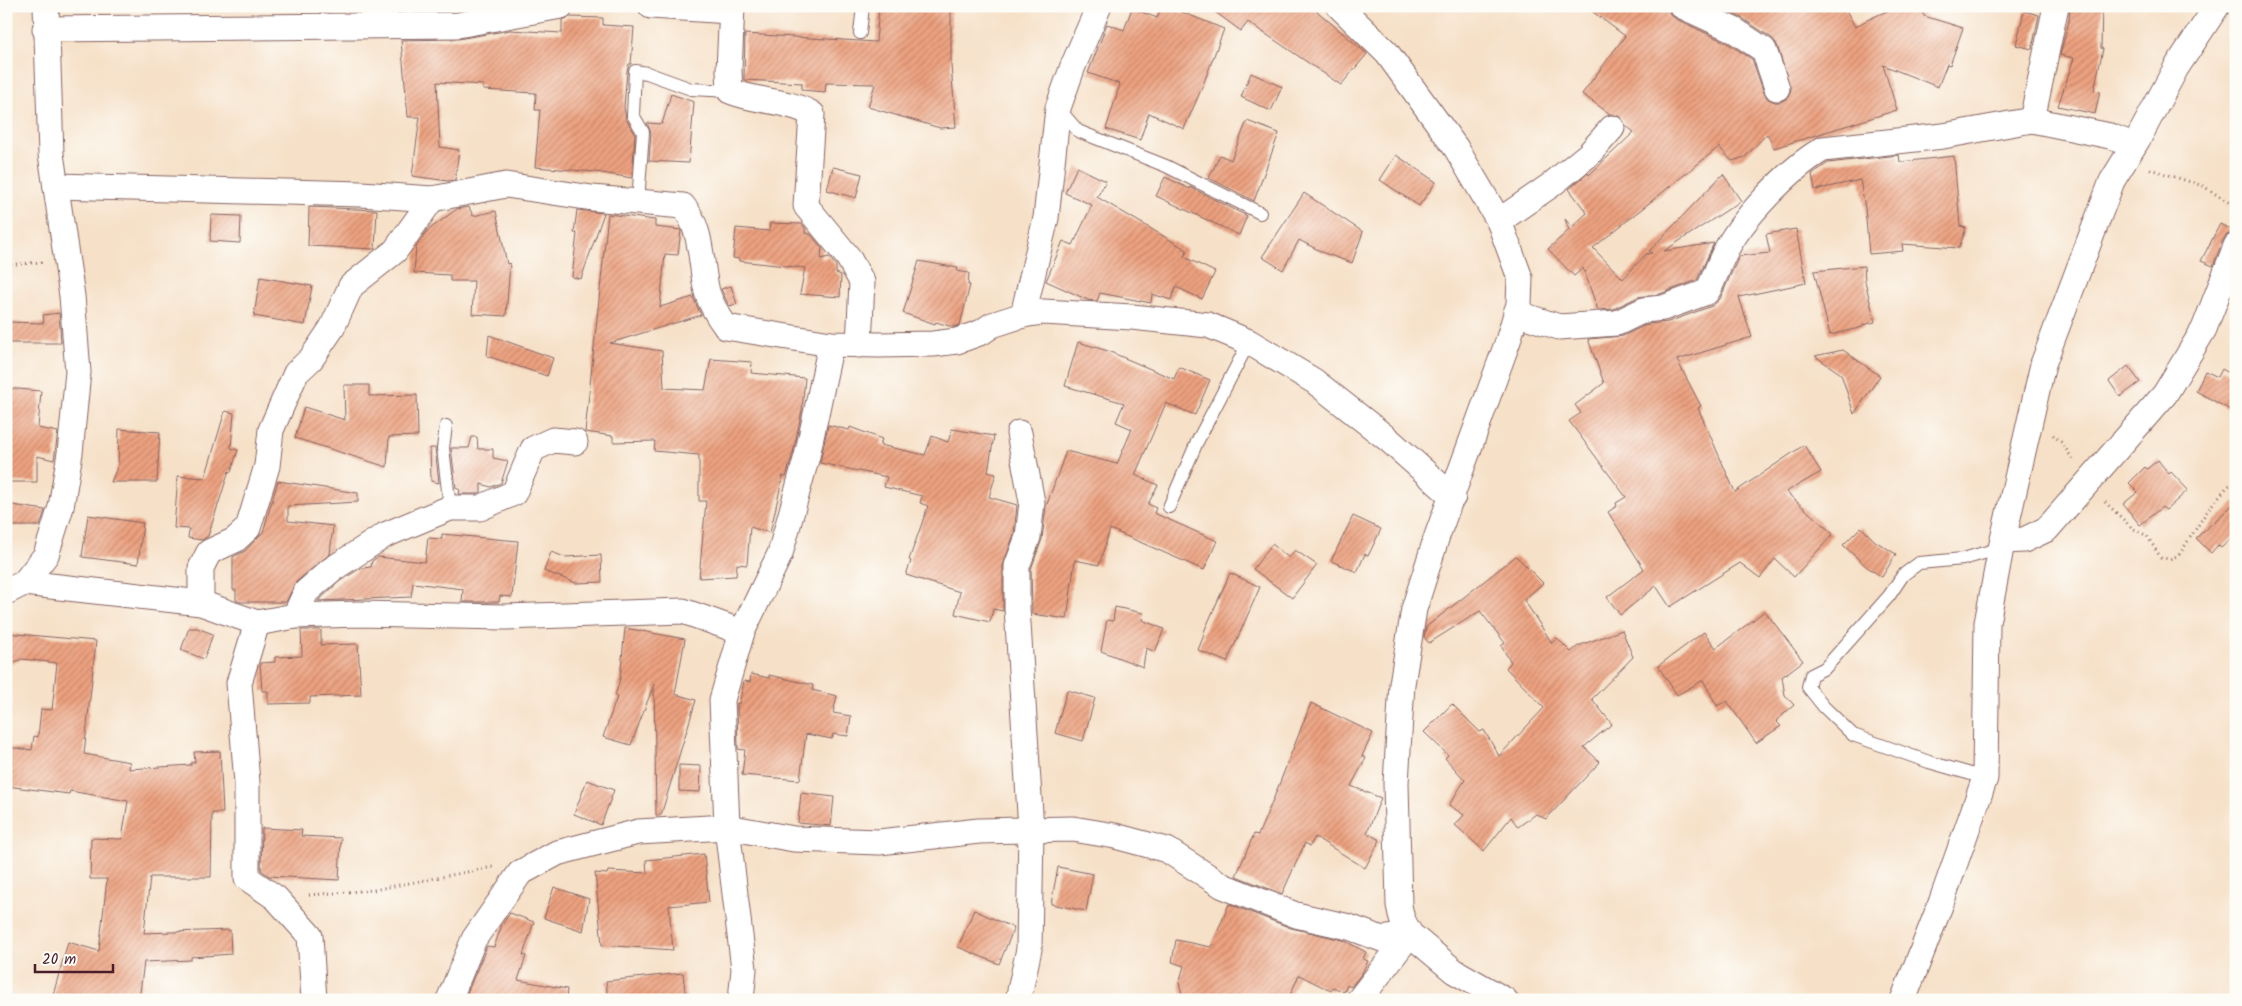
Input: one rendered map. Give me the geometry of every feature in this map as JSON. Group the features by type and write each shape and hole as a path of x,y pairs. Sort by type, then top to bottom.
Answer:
{"street":[{"path":"15,587 46,555 61,507 70,452 78,372 72,296 51,154 46,17 458,25 561,6"},
{"path":"651,6 731,9 730,91 745,97 803,109 812,114 806,206 848,257 862,282 859,345"},
{"path":"1023,315 1046,218 1058,108 1073,66 1099,6"},
{"path":"1338,6 1387,53 1456,148 1498,221 1520,278 1519,304 1453,497 1437,536 1414,609 1402,684 1396,783 1399,905 1410,934 1454,971 1505,1000"},
{"path":"1682,6 1734,30 1764,50 1777,88"},
{"path":"2032,120 2056,6"},
{"path":"1903,1000 1941,903 1984,778 1987,623 2002,545 2047,355 2112,181 2138,139 2176,68 2217,6"},
{"path":"1516,313 1559,326 1617,323 1644,310 1663,308 1708,292 1724,254 1754,212 1807,158 1823,149 1943,136 2032,120 2110,136 2123,142 2129,152"},
{"path":"1498,221 1551,185 1589,154 1612,128"},
{"path":"56,186 361,194 432,199 506,185 682,206 692,217 697,233 708,293 716,312 726,327 831,344 859,345 933,344 957,341 982,332 992,325 1023,315 1043,312 1132,316 1208,325 1248,342 1314,381 1389,440 1453,497"},
{"path":"201,603 201,568 209,552 235,540 248,528 267,466 271,430 296,373 311,359 332,328 352,286 395,251 432,199"},
{"path":"2002,545 2024,540 2047,529 2165,394 2204,330 2236,246"},
{"path":"741,1000 744,969 727,827 722,700 742,632 780,554 806,456 831,344"},
{"path":"1018,1000 1029,949 1031,829 1017,599 1017,566 1028,537 1032,502 1019,433"},
{"path":"295,616 306,592 331,570 385,535 450,508 480,508 514,493 533,449 553,440 575,442"},
{"path":"15,587 201,603 258,623 295,616 358,614 505,617 683,611 742,632"},
{"path":"258,623 239,683 247,783 245,856 247,878 276,898 310,936 314,1000"},
{"path":"449,1000 474,939 520,873 557,853 638,832 727,827 794,839 879,842 979,831 1031,829 1082,831 1115,836 1167,850 1223,886 1296,915 1348,927 1382,938 1410,934"},
{"path":"1360,1000 1410,934"}],"lane":[{"path":"860,34 863,6"},
{"path":"638,202 643,132 633,115 635,72 647,73 691,89 730,91"},
{"path":"1058,108 1078,131 1166,166 1260,213"},
{"path":"1169,507 1197,442 1248,342"},
{"path":"446,426 443,448 450,508"},
{"path":"1984,778 1929,762 1853,735 1824,707 1808,687 1811,675 1825,668 1889,596 1903,575 1919,563 1963,559 2002,545"}],"path":[{"path":"2129,152 2147,168 2203,186 2236,207"},
{"path":"6,265 66,260"},
{"path":"2031,418 2062,443 2088,482 2132,528 2147,536 2161,558 2170,559 2179,555 2210,507 2228,486 2236,482"},
{"path":"276,898 374,890 499,866"}],"building":[{"path":"879,6 951,6 951,65 956,127 940,128 868,107 875,84 826,83 825,92 802,90 802,83 744,80 745,34 876,42"},
{"path":"1162,6 1167,6 1224,29 1184,129 1149,113 1140,140 1106,129 1120,84 1088,73 1107,24 1124,30 1132,8 1157,18"},
{"path":"1207,6 1311,6 1367,54 1341,85 1248,22 1241,31"},
{"path":"1585,6 1668,6 1670,14 1676,19 1727,43 1752,59 1764,93 1768,99 1775,102 1781,102 1787,98 1791,90 1777,45 1772,38 1742,18 1717,6 1844,6 1855,27 1898,6 1919,6 1924,16 1963,28 1950,65 1947,64 1938,87 1883,65 1897,110 1774,148 1767,134 1745,157 1732,161 1719,147 1593,248 1623,279 1646,254 1652,253 1649,251 1723,174 1741,201 1664,251 1714,243 1697,280 1660,294 1638,297 1613,309 1598,310 1583,268 1574,276 1548,249 1569,230 1565,219 1572,227 1587,213 1569,189 1588,173 1589,175 1634,132 1626,126 1621,117 1610,114 1582,94 1625,36"},
{"path":"2070,6 2102,6 2101,48 2103,49 2094,90 2100,91 2095,114 2058,106 2074,58 2060,55 2069,21"},
{"path":"2024,11 2039,15 2032,49 2016,45"},
{"path":"570,17 603,18 603,25 634,27 631,64 629,64 627,71 624,107 626,119 635,134 632,178 596,172 535,167 540,110 535,110 536,93 483,90 483,85 437,82 440,147 459,150 455,180 448,181 412,176 420,117 408,117 401,40 458,39 510,30 562,33 562,20"},
{"path":"1251,73 1282,87 1271,111 1241,97"},
{"path":"671,94 694,102 689,163 649,161 651,133 647,123 662,124"},
{"path":"1247,121 1279,133 1254,201 1209,178 1220,155 1231,160"},
{"path":"1396,155 1436,182 1419,206 1380,180"},
{"path":"1899,155 1900,162 1954,156 1960,226 1966,228 1959,248 1902,244 1903,251 1869,254 1865,208 1860,180 1815,190 1812,174 1828,163"},
{"path":"833,167 862,174 856,198 827,190"},
{"path":"1077,167 1106,181 1097,197 1187,250 1184,257 1215,272 1202,299 1176,287 1171,300 1152,294 1151,303 1100,293 1097,301 1088,300 1046,281 1063,241 1073,245 1092,205 1065,193"},
{"path":"1165,177 1190,189 1190,187 1247,216 1239,235 1156,196"},
{"path":"1304,193 1363,232 1352,263 1324,253 1299,240 1283,270 1262,257"},
{"path":"309,207 377,210 375,249 308,246"},
{"path":"469,207 473,216 496,211 507,264 510,263 506,316 472,314 474,281 450,281 450,275 414,273 416,247 427,231 457,209"},
{"path":"577,210 604,213 581,279 572,277 577,233 574,233"},
{"path":"608,214 655,220 655,227 681,230 678,255 665,254 660,307 693,297 701,315 610,343 662,351 664,388 705,390 711,359 752,362 751,373 805,378 802,410 793,453 786,477 783,476 770,533 750,527 747,565 737,564 736,576 699,578 706,501 699,501 699,455 654,451 655,441 613,442 613,436 585,432"},
{"path":"211,215 241,216 240,243 210,241"},
{"path":"770,223 802,224 805,228 805,233 810,234 822,248 821,259 829,257 836,266 836,273 841,275 840,297 800,294 805,268 739,261 739,259 733,258 736,228 769,231"},
{"path":"2220,224 2236,232 2227,235 2223,240 2213,266 2201,261"},
{"path":"1796,229 1806,283 1739,297 1752,337 1677,360 1701,406 1698,408 1735,492 1804,445 1821,472 1786,492 1833,534 1794,577 1775,559 1760,578 1740,563 1670,607 1656,586 1620,615 1607,597 1644,569 1608,512 1617,506 1616,503 1626,497 1569,421 1581,413 1575,405 1604,383 1588,339 1623,336 1648,324 1668,322 1712,306 1720,299 1739,256 1770,253 1766,234"},
{"path":"919,261 958,268 957,271 969,273 968,285 970,285 960,325 953,327 936,322 935,324 903,313"},
{"path":"1864,266 1865,281 1875,322 1830,335 1814,271"},
{"path":"260,277 312,286 305,325 254,316"},
{"path":"731,286 737,304 729,306 721,289"},
{"path":"59,313 61,343 6,343 6,322 44,323 43,315"},
{"path":"489,335 553,358 547,376 487,356"},
{"path":"1078,342 1108,351 1174,379 1179,367 1210,380 1195,415 1166,403 1135,475 1158,485 1148,504 1156,508 1154,513 1217,541 1204,570 1110,529 1099,565 1075,560 1067,619 1032,614 1031,569 1042,539 1046,507 1066,451 1117,464 1132,429 1116,422 1124,403 1065,386"},
{"path":"1843,350 1880,376 1854,414 1841,374 1815,356"},
{"path":"2128,366 2140,382 2120,397 2109,381"},
{"path":"2222,369 2236,377 2236,413 2196,391 2205,371 2218,377"},
{"path":"344,385 369,385 369,396 417,395 418,436 389,437 387,467 295,438 304,407 345,420"},
{"path":"6,388 41,391 38,428 58,432 54,460 37,456 37,482 6,482"},
{"path":"225,411 234,413 231,448 238,450 231,472 229,471 208,536 202,540 188,538 189,529 174,528 178,476 205,478"},
{"path":"828,425 849,430 850,427 882,439 880,445 925,455 932,436 948,442 952,429 994,436 988,472 996,474 989,497 1017,505 1014,534 1003,566 1003,611 993,609 990,622 955,614 960,592 906,575 911,561 909,560 928,506 920,503 922,496 884,487 887,477 820,463"},
{"path":"119,429 160,432 157,482 111,482 118,465"},
{"path":"472,437 477,437 478,449 493,449 493,458 508,461 501,483 491,487 481,484 481,492 477,494 459,494 460,490 456,488 451,448 469,448"},
{"path":"430,448 435,448 439,483 431,481"},
{"path":"2158,460 2169,474 2171,472 2188,490 2166,510 2162,507 2140,525 2123,504 2138,492 2129,483 2145,467 2147,469"},
{"path":"278,481 358,493 358,502 288,506 288,521 333,526 330,554 296,582 286,602 240,602 236,600 236,590 233,590 233,557 245,551 263,532"},
{"path":"2236,502 2236,534 2221,548 2218,545 2211,553 2196,538"},
{"path":"6,504 45,510 40,526 6,526"},
{"path":"88,515 143,523 138,564 82,557"},
{"path":"1353,516 1381,529 1368,556 1365,554 1357,572 1331,561"},
{"path":"1861,527 1875,541 1896,554 1882,577 1867,567 1843,545"},
{"path":"442,534 518,541 512,597 500,596 499,602 462,602 463,589 413,583 411,597 318,601 340,581 361,568 371,567 372,561 378,557 425,562 428,538 442,539"},
{"path":"1272,544 1289,558 1295,550 1317,565 1292,598 1253,569"},
{"path":"551,552 565,557 601,555 602,582 576,583 544,571"},
{"path":"1516,556 1543,583 1524,600 1552,643 1557,638 1571,652 1578,646 1622,630 1633,657 1592,699 1612,724 1584,747 1600,762 1546,819 1536,814 1518,827 1511,817 1484,851 1455,825 1464,815 1449,805 1465,780 1445,758 1448,755 1424,732 1452,704 1480,732 1484,730 1499,756 1544,708 1506,668 1511,662 1501,646 1505,643 1480,611 1429,643 1424,637 1426,627"},
{"path":"1230,573 1260,587 1227,662 1198,650 1203,634"},
{"path":"1115,607 1143,613 1142,620 1164,629 1155,652 1146,648 1143,667 1101,651 1107,620 1113,621"},
{"path":"1765,611 1803,661 1782,677 1785,695 1794,705 1776,721 1781,726 1756,743 1727,701 1717,706 1703,680 1677,695 1658,666 1704,632 1716,648"},
{"path":"189,628 197,628 213,634 204,659 181,650"},
{"path":"625,628 685,639 675,694 696,700 661,815 656,815 654,684 631,745 603,737 617,697 615,696 620,679"},
{"path":"301,630 321,630 321,645 358,644 361,695 310,697 310,703 268,704 268,691 262,691 260,663 275,662 275,657 302,656"},
{"path":"6,633 96,641 84,754 130,762 129,769 191,765 191,763 195,762 194,752 220,751 223,813 212,813 211,877 150,877 144,933 230,930 231,954 191,957 191,960 144,962 139,1000 67,1000 53,995 68,942 99,951 107,879 90,879 91,838 122,839 128,801 70,791 69,794 6,786 6,747 32,750 34,736 38,737 41,709 52,710 57,663 22,659 12,663 6,650"},
{"path":"751,674 769,678 769,675 813,685 812,690 837,696 833,713 851,716 848,736 833,734 832,739 806,734 800,780 742,775 745,750 738,749 737,703 739,704 744,681 750,682"},
{"path":"1067,690 1095,698 1083,741 1055,733"},
{"path":"1311,703 1373,733 1362,756 1366,758 1351,786 1381,798 1367,833 1380,840 1365,868 1315,837 1310,846 1305,843 1282,894 1236,876 1254,834 1258,835"},
{"path":"679,765 701,766 700,792 679,791"},
{"path":"587,780 614,790 601,825 574,814"},
{"path":"801,793 834,797 831,826 798,823"},
{"path":"262,828 302,830 301,836 341,838 339,880 269,876 261,870"},
{"path":"704,854 709,902 669,906 673,950 602,945 595,873 607,874 608,871 647,873 646,860"},
{"path":"1058,867 1093,874 1086,911 1051,904"},
{"path":"554,887 589,899 583,931 544,918"},
{"path":"1229,904 1291,928 1343,940 1366,952 1363,959 1368,961 1362,973 1351,987 1347,985 1344,992 1333,987 1331,991 1299,975 1288,1000 1184,1000 1179,983 1184,966 1172,962 1176,940 1211,947"},
{"path":"974,910 1014,928 999,964 958,947"},
{"path":"510,913 534,922 523,955 526,956 518,980 567,989 566,1000 488,1000 467,993 487,946 494,947 502,925"},
{"path":"683,973 686,1000 608,1000 606,981"}]}
